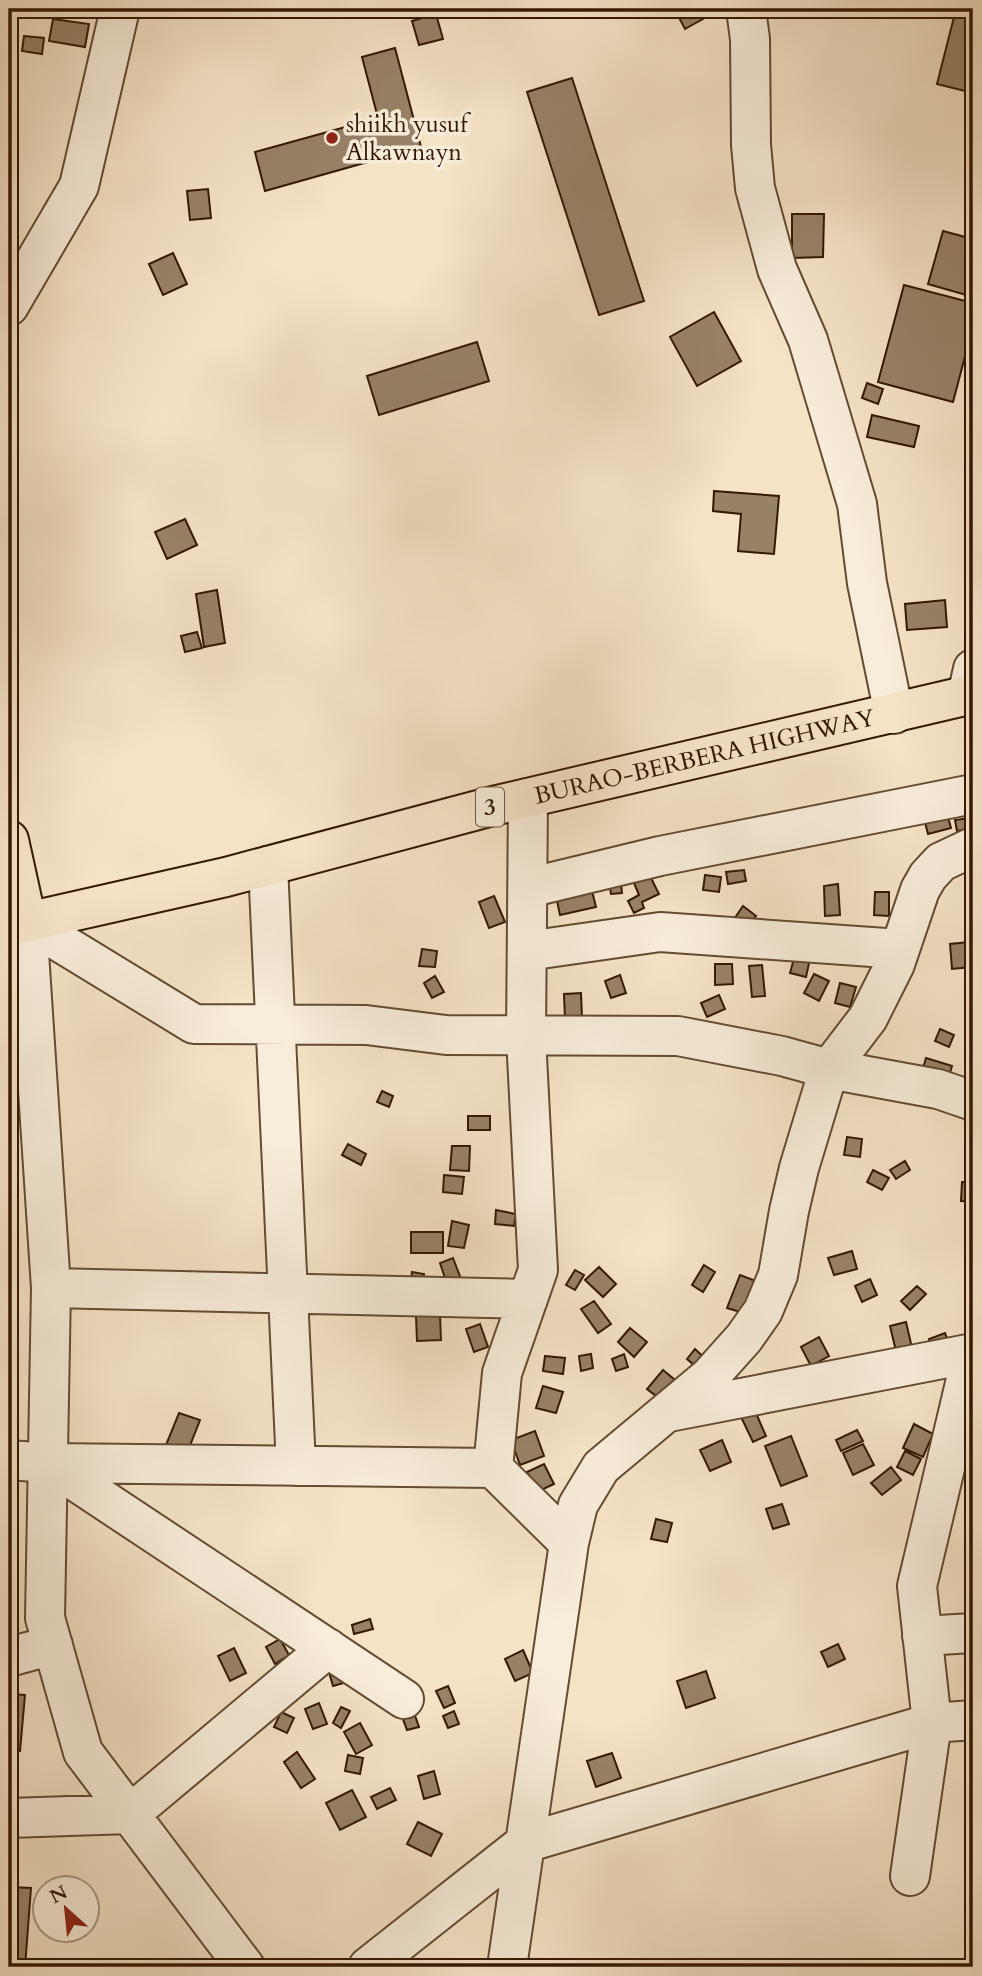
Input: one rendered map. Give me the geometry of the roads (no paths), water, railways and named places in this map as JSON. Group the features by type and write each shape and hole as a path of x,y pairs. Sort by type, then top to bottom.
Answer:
{"highway":[{"name":"BURAO-BERBERA HIGHWAY","path":"18,924 268,866 528,798 894,714 971,686"},
{"path":"9,840 18,924"}],"street":[{"path":"9,306 79,186 120,9"},
{"path":"746,9 750,39 751,145 755,188 777,269 808,340 857,504 867,583 894,714"},
{"path":"528,888 660,856 973,794"},
{"path":"493,1468 502,1373 538,1270 526,1037 528,798"},
{"path":"507,1967 569,1543 578,1505 601,1467 710,1376 744,1338 763,1311 778,1275 799,1168 829,1069 868,1018 900,949 920,890 928,876 940,862 973,846"},
{"path":"268,866 296,1466"},
{"path":"18,924 194,1024 366,1025 446,1035 526,1037 678,1036 782,1056 829,1069 938,1089 973,1101"},
{"path":"18,924 51,1288 45,1618 83,1752 244,1967"},
{"path":"527,951 660,932 900,949"},
{"path":"51,1288 528,1299"},
{"path":"667,1413 972,1353 917,1586 932,1723 910,1875"},
{"path":"9,1460 48,1463 493,1468 569,1543"},
{"path":"48,1463 404,1699"},
{"path":"922,1636 973,1633"},
{"path":"9,1657 53,1645"},
{"path":"9,1818 130,1814 328,1648"},
{"path":"368,1967 525,1843 932,1723 973,1720"}],"place":[{"name":"shiikh yusuf Alkawnayn","path":"332,138"}]}
